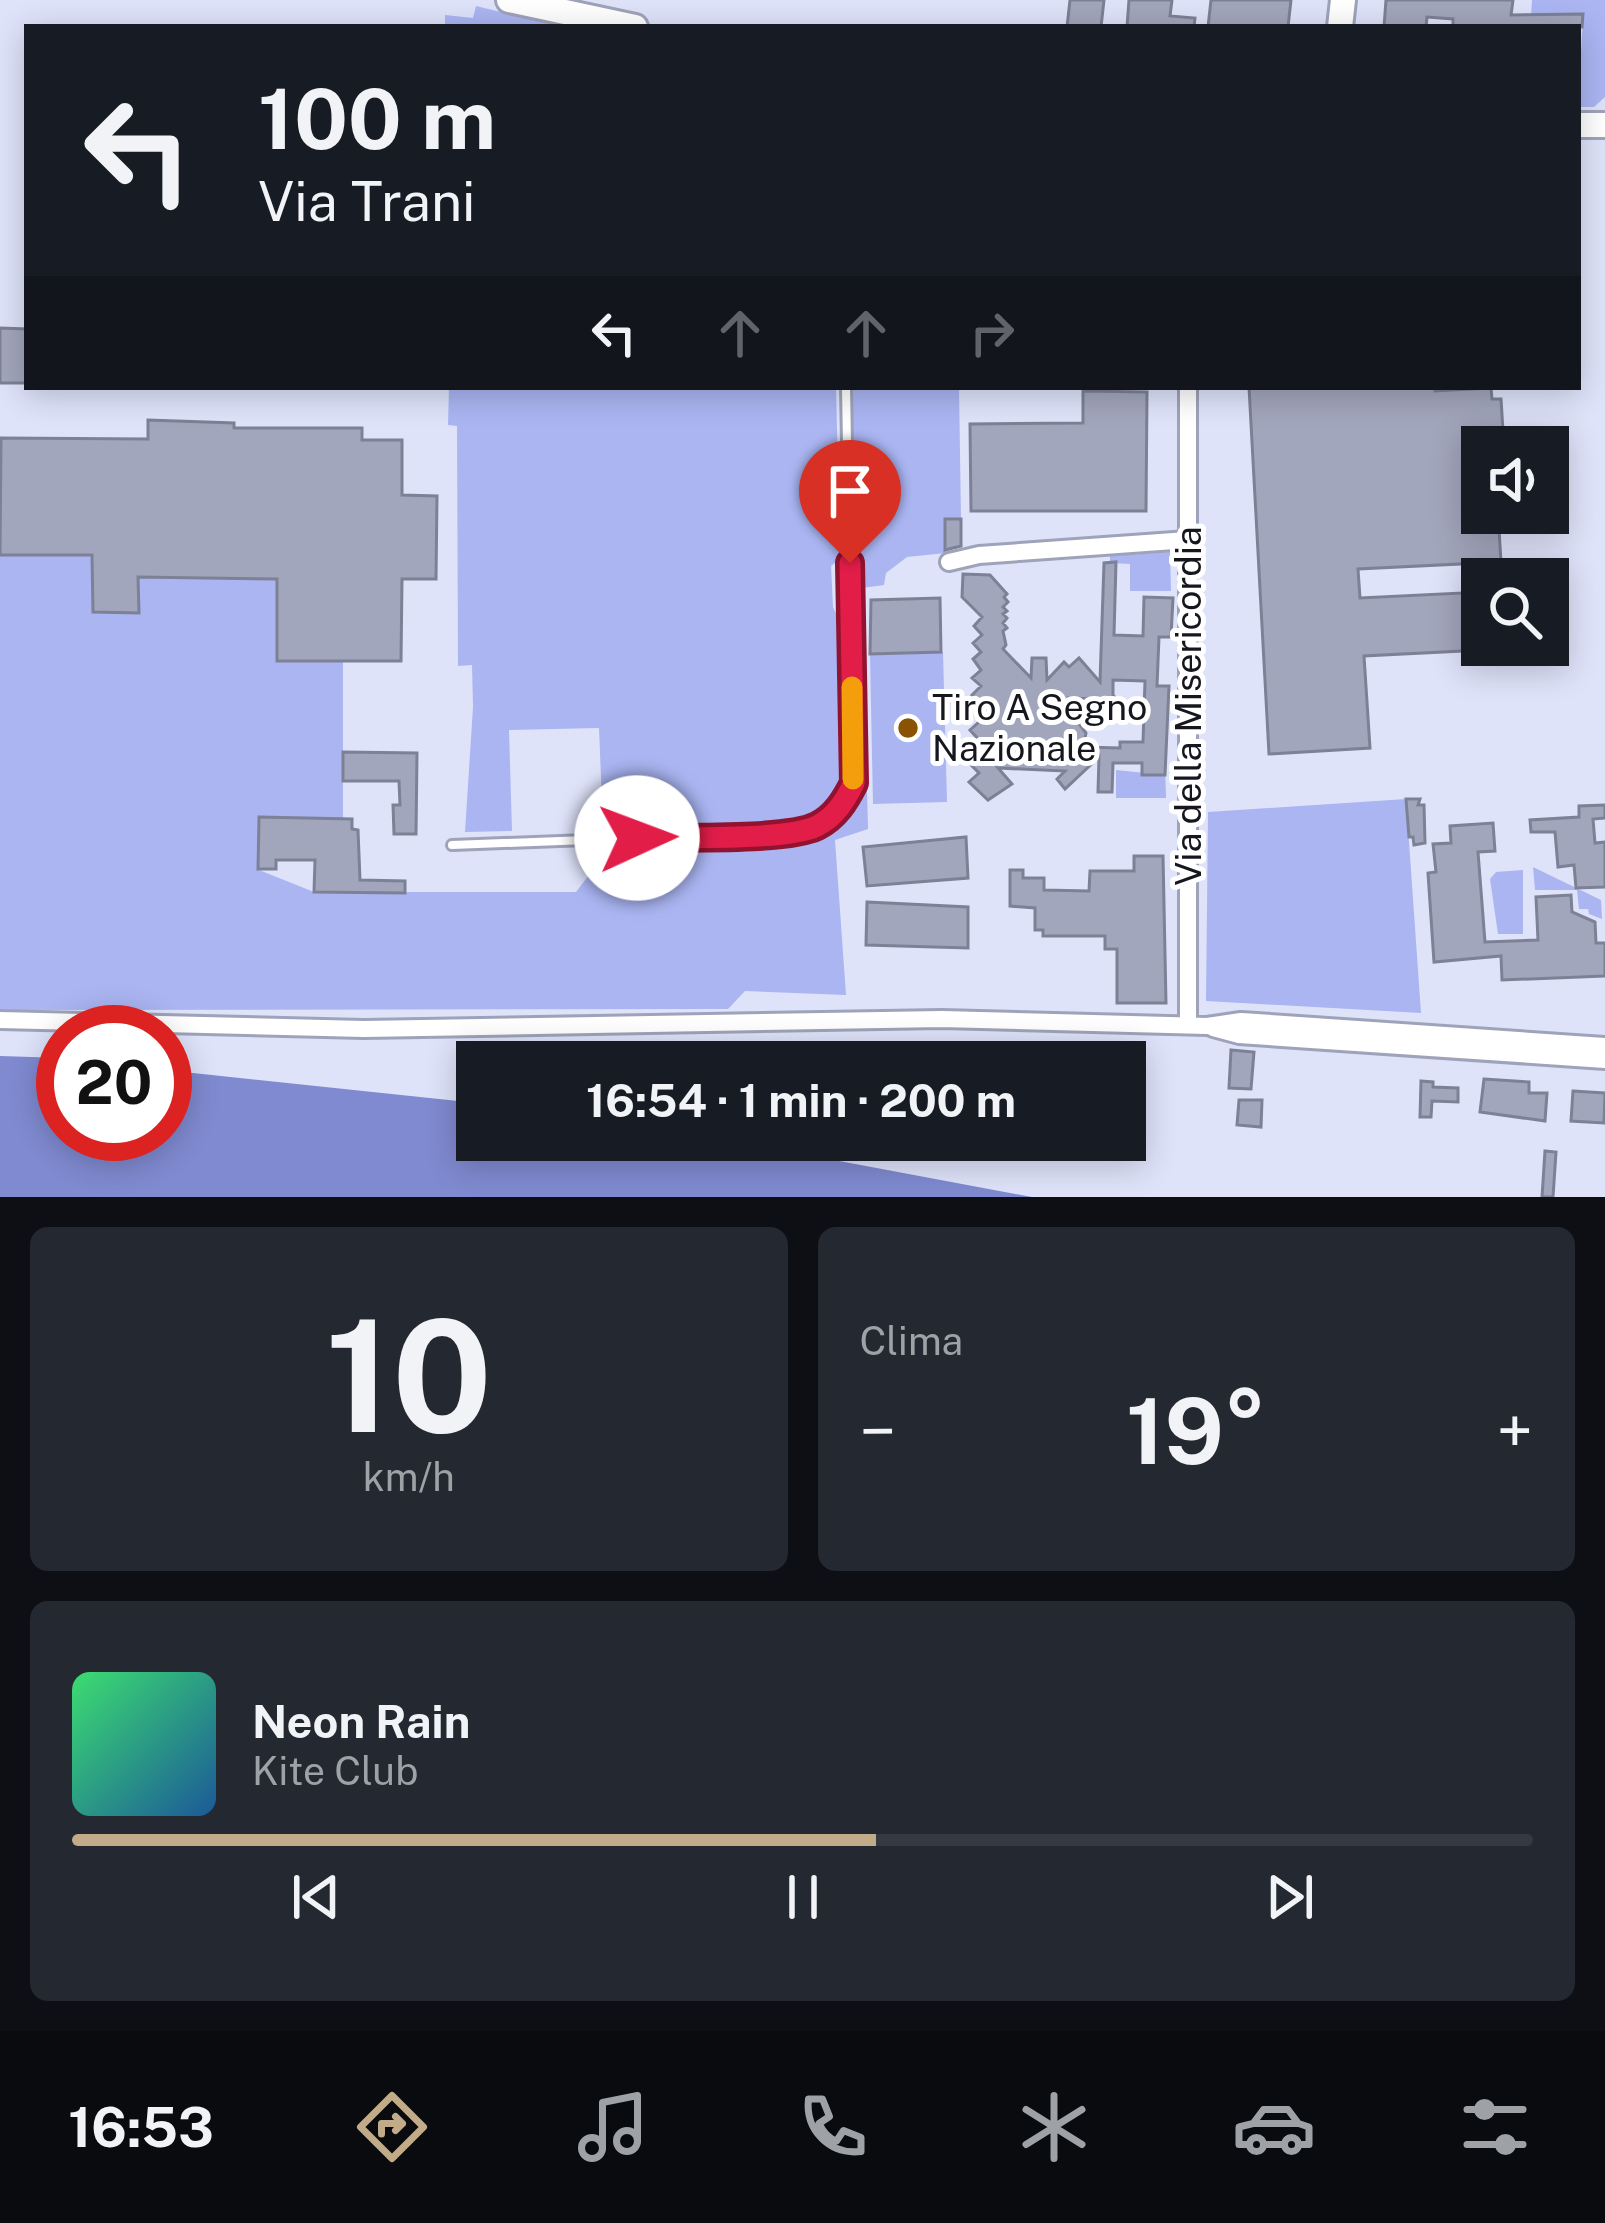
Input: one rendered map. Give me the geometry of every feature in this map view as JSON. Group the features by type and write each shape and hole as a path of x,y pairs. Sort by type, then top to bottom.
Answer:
{"main road":[{"path":"509,0 621,24"}],"street":[{"name":"Via della Misericordia","path":"1188,390 1197,1026"},
{"path":"949,562 979,555 1188,540"},
{"path":"0,1020 364,1029 942,1018 1197,1026 1239,1035 1583,1051 1605,1046"},
{"path":"1583,1051 1605,1060"}],"lane":[{"path":"452,845 796,832 812,829 836,812 854,783 847,390"}],"shaded area":[{"path":"1532,0 1605,0 1605,97 1594,107 1581,107 1583,15 1531,15"},
{"path":"476,6 550,24 445,24 445,15 473,18"},
{"path":"449,390 836,390 840,559 831,566 833,607 841,625 845,762 842,785 827,809 797,823 603,828 599,728 509,730 512,831 465,832 472,665 458,666 457,426 448,425"},
{"path":"852,390 959,390 961,519 945,520 946,553 907,557 886,573 884,585 862,588 868,829 835,840 846,995 745,991 728,1009 192,1010 192,1005 36,1005 36,1010 0,1010 0,555 137,556 277,579 277,660 343,660 343,819 260,818 259,870 314,892 576,892 599,862 655,848 805,838 835,821 850,805 859,784"},
{"path":"1170,552 1171,591 1130,591 1130,564 1110,563 1110,556"},
{"name":"Tiro A Segno Nazionale","path":"943,652 947,802 873,804 870,654"},
{"path":"1165,765 1166,798 1116,798 1116,770 1164,775"},
{"path":"1406,799 1421,1013 1206,1001 1208,812"},
{"path":"1533,867 1601,900 1602,919 1579,909 1577,890 1535,890"},
{"path":"1523,870 1523,934 1498,934 1490,879 1496,872"},
{"path":"0,1056 36,1057 36,1161 192,1161 192,1073 456,1101 456,1161 839,1161 1032,1197 0,1197"}],"building":[{"path":"1070,0 1104,0 1101,24 1067,24"},
{"path":"1129,0 1172,0 1170,16 1195,18 1194,24 1127,24"},
{"path":"1211,0 1291,0 1288,24 1208,24"},
{"path":"1386,0 1513,0 1511,15 1583,14 1582,27 1453,24 1453,19 1427,17 1426,24 1384,24"},
{"path":"0,328 24,329 24,383 0,383"},
{"path":"1249,390 1491,390 1492,399 1501,399 1503,426 1461,426 1461,534 1499,534 1501,558 1358,569 1360,598 1461,593 1461,651 1364,656 1370,748 1269,754"},
{"path":"1083,391 1147,392 1146,511 971,511 970,424 1083,423"},
{"path":"148,420 234,423 234,428 362,428 362,440 402,440 402,495 437,496 436,579 402,579 401,661 277,661 277,579 138,577 139,613 93,612 92,555 0,555 1,438 148,439"},
{"path":"945,519 961,519 961,546 945,550"},
{"path":"1116,562 1114,635 1143,636 1144,597 1173,598 1171,637 1159,637 1157,686 1169,686 1165,775 1142,775 1142,763 1113,763 1112,792 1098,792 1099,757 1065,789 1057,779 1065,771 998,768 1012,784 988,800 969,782 979,773 971,765 979,756 971,748 979,740 970,730 980,721 972,713 980,704 972,695 981,686 972,678 981,670 973,659 981,652 973,643 982,635 974,626 982,617 962,597 963,574 990,575 1007,594 1003,649 1031,678 1032,658 1046,658 1047,680 1064,662 1069,667 1079,658 1100,682 1104,563","holes":["1113,680 1145,681 1143,742 1120,742 1120,748 1083,747 1086,733 1080,725 1087,717 1070,698 1117,700"]},
{"name":"Tiro A Segno Nazionale","path":"940,598 941,652 870,654 871,600"},
{"path":"343,752 417,753 416,834 394,834 393,805 400,805 399,781 343,781"},
{"path":"1406,799 1420,799 1418,805 1424,805 1425,843 1414,845 1409,837"},
{"path":"1605,805 1605,818 1593,819 1595,843 1605,842 1605,887 1576,888 1574,865 1558,867 1555,832 1531,832 1530,820 1579,817 1579,806"},
{"path":"259,817 352,819 352,829 358,830 360,880 405,881 405,893 314,892 315,860 276,860 276,869 258,869"},
{"path":"1493,823 1495,851 1478,852 1485,942 1538,940 1536,897 1571,895 1572,912 1595,922 1596,943 1605,943 1605,976 1502,980 1501,956 1434,962 1428,873 1436,872 1433,844 1451,843 1450,826"},
{"path":"966,837 968,878 867,886 863,847"},
{"path":"1134,856 1163,856 1166,1003 1117,1003 1117,949 1105,949 1105,936 1043,936 1043,930 1035,930 1035,908 1010,906 1010,870 1023,870 1023,878 1044,878 1044,890 1089,891 1090,871 1134,871"},
{"path":"867,902 968,907 968,948 866,945"},
{"path":"1231,1050 1254,1052 1251,1089 1229,1088"},
{"path":"1484,1079 1529,1082 1529,1093 1547,1093 1545,1121 1480,1112"},
{"path":"1421,1081 1433,1082 1433,1087 1458,1088 1458,1102 1432,1101 1431,1117 1420,1117"},
{"path":"1573,1091 1605,1093 1604,1123 1571,1121"},
{"path":"1239,1100 1262,1100 1261,1127 1237,1125"},
{"path":"1545,1151 1556,1152 1553,1197 1542,1197"}],"slow traffic":[{"path":"852,687 853,779"}],"place":[{"name":"Tiro A Segno Nazionale","path":"908,728"}],"route":[{"path":"637,838 796,832 824,822 846,800 854,783 850,563"}]}
